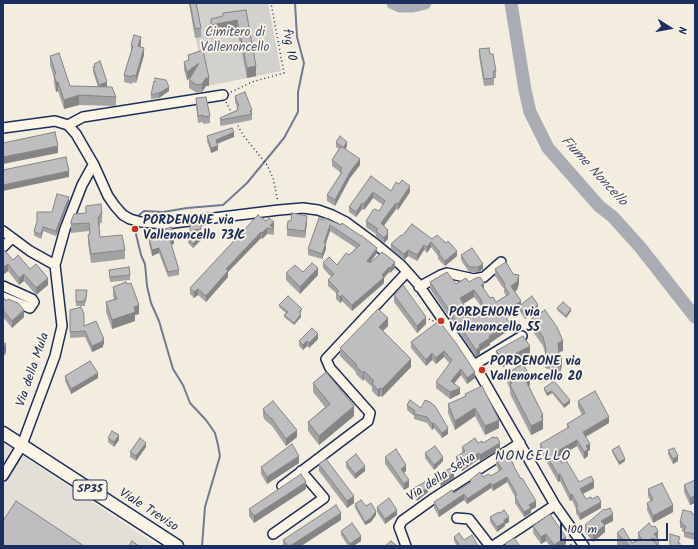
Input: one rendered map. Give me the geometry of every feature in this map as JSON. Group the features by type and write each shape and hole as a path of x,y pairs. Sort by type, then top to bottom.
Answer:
{"main road":[{"name":"Viale Treviso","path":"3,433 176,546"}],"street":[{"path":"68,125 83,117 223,95"},
{"path":"3,128 55,121 68,125 76,134 94,165 105,190 115,206 123,215 130,219 141,222 165,224 303,208 318,210 332,215 346,222 374,242 407,272 474,365 555,505 584,546"},
{"name":"Via della Mula","path":"3,476 22,445 55,356 62,326 55,265 65,228 82,185 94,165"},
{"path":"3,231 30,251 55,265"},
{"path":"3,246 12,238"},
{"path":"419,287 447,272 474,278 484,277 501,262"},
{"path":"282,486 368,421 370,413 330,368 326,359 407,272"},
{"path":"3,286 32,299 34,302 30,308 3,297"},
{"path":"474,365 522,336"},
{"name":"Via della Selva","path":"406,546 399,528 402,521 437,496 520,443"},
{"path":"274,534 324,498 301,471"},
{"path":"457,518 469,519 492,546 555,505"}],"path":[{"name":"fvg 10","path":"223,95 252,82 284,73 271,3"},
{"path":"223,95 232,115"},
{"path":"235,121 243,135 267,165 273,178 279,210"},
{"path":"423,314 426,319 440,322"}],"shaded area":[{"path":"3,442 158,546 3,546"}],"green space":[{"name":"Cimitero di Vallenoncello","path":"189,3 268,3 281,71 208,86 204,81"}],"building":[{"path":"190,3 196,3 201,28 195,29"},
{"path":"246,10 256,66 247,68 237,20 211,25 211,19 223,16 223,13"},
{"path":"134,35 141,37 138,46 144,48 136,76 133,75 132,77 124,75 133,46 131,45"},
{"path":"489,48 490,54 493,54 496,71 493,71 494,78 484,79 479,49"},
{"path":"203,50 209,78 206,78 202,84 197,85 189,80 199,63 187,72 184,62 189,60 188,55"},
{"path":"59,53 70,86 112,87 116,97 79,95 64,100 58,82 56,82 54,75 56,74 50,56"},
{"path":"100,61 107,82 99,85 93,67 95,67 94,64"},
{"path":"155,78 166,80 169,87 159,93 151,95 154,81 155,82"},
{"path":"245,92 252,110 250,111 252,114 221,120 220,118 238,110 237,107 239,106 235,96"},
{"path":"206,97 210,116 198,116 196,98"},
{"path":"232,128 234,132 216,140 218,146 211,148 207,136"},
{"path":"55,132 58,146 3,157 3,143"},
{"path":"340,136 347,142 343,148 336,142"},
{"path":"341,146 360,159 350,172 335,200 327,195 342,172 340,171 342,168 332,160"},
{"path":"66,157 69,171 3,185 3,170"},
{"path":"371,176 391,191 396,182 399,184 402,180 410,186 398,204 396,203 381,223 388,230 388,233 384,238 376,231 378,229 366,221 373,210 375,209 379,211 385,201 373,192 364,204 362,203 356,212 349,207"},
{"path":"57,194 69,197 56,231 43,227 41,234 35,232 37,212 52,212"},
{"path":"101,204 102,214 98,217 100,237 122,235 125,250 91,254 88,235 90,234 89,223 71,224 74,214 86,213 86,206"},
{"path":"292,213 307,216 305,231 287,229 288,221 291,221"},
{"path":"258,215 266,221 269,218 274,222 270,225 274,229 267,228 262,233 261,232 226,269 228,271 206,296 198,289 194,292 190,288"},
{"path":"319,218 323,220 324,218 341,225 342,223 361,235 377,248 367,261 370,263 382,252 395,262 382,275 384,277 380,281 352,305 342,295 340,297 336,293 339,291 328,280 334,274 323,263 329,257 337,265 346,253 349,255 360,245 330,225 322,254 308,249"},
{"path":"201,222 201,229 194,230 201,236 193,244 188,238 188,233 190,233 190,223"},
{"path":"412,224 432,239 437,235 446,243 448,241 457,251 445,261 438,253 440,252 431,242 427,247 424,245 417,255 408,250 404,254 391,244 401,235 402,236"},
{"path":"171,227 174,238 170,240 179,270 168,272 159,248 152,250 149,238 160,236 160,231"},
{"path":"472,248 483,264 478,267 469,267 461,255"},
{"path":"3,249 13,260 18,255 30,269 36,264 48,278 36,288 24,274 19,278 8,264 3,268"},
{"path":"506,262 513,274 519,275 517,282 511,286 521,301 503,313 509,322 489,336 490,338 479,345 480,347 476,350 430,282 447,272 456,284 466,278 469,282 480,277 484,283 481,285 490,298 493,297 496,302 509,294 504,285 505,284 495,269","holes":["474,290 482,301 484,307 469,318 462,307 464,305 460,298"]},
{"path":"312,263 318,268 300,287 286,273 295,265 303,272"},
{"path":"129,267 130,275 110,277 109,270"},
{"path":"126,282 127,284 131,283 139,305 134,307 135,312 112,320 106,302 117,299 113,287"},
{"path":"403,285 426,317 417,326 394,295"},
{"path":"76,290 87,290 85,301 76,302"},
{"path":"288,296 302,309 299,312 301,314 294,323 284,315 288,312 279,305"},
{"path":"532,296 538,305 525,315 519,306"},
{"path":"3,297 6,301 8,299 18,303 24,310 12,321 3,310"},
{"path":"563,302 571,309 566,316 557,308"},
{"path":"81,307 84,314 84,326 96,321 104,339 102,339 103,341 92,346 85,331 70,332 70,310"},
{"path":"378,309 388,318 379,327 411,359 382,389 380,388 378,390 372,383 374,381 364,371 363,373 340,348"},
{"path":"545,310 557,327 563,341 558,343 559,355 562,356 560,363 545,359 546,349 543,337 531,319"},
{"path":"439,321 456,343 475,372 467,378 461,369 451,381 460,388 450,392 436,382 452,360 444,351 436,358 432,353 426,360 411,342"},
{"path":"312,328 318,334 309,343 307,341 303,345 299,341"},
{"path":"523,336 530,346 503,360 496,351"},
{"path":"90,361 98,373 71,389 65,376"},
{"path":"523,364 530,376 525,379 543,415 541,416 543,420 531,426 510,385 512,383 507,373"},
{"path":"326,372 354,406 319,436 308,422 330,404 313,383"},
{"path":"554,381 570,400 564,405 552,391 547,393 544,388"},
{"path":"482,386 499,420 485,426 475,408 455,421 448,404 466,396 465,394"},
{"path":"595,391 609,417 583,432 590,444 586,446 588,449 584,452 577,440 556,452 562,463 566,460 579,482 591,476 594,481 580,489 586,499 591,497 592,499 598,496 601,502 580,514 572,494 570,495 560,474 558,475 540,444 569,427 567,424 585,413 578,401"},
{"path":"410,400 421,408 425,400 430,402 435,406 448,428 442,433 427,417 414,414 415,411 407,405"},
{"path":"273,401 297,430 286,439 272,419 264,412 263,409"},
{"path":"112,431 119,435 114,442 108,438"},
{"path":"493,437 497,437 500,443 480,455 479,453 462,465 456,457 465,451 462,447 475,438 478,443 482,441 483,443"},
{"path":"140,438 146,443 136,456 130,452"},
{"path":"292,444 299,456 267,477 261,467"},
{"path":"435,446 443,457 434,465 425,453"},
{"path":"619,446 625,459 619,462 612,450"},
{"path":"674,448 678,456 673,459 668,450"},
{"path":"396,449 406,465 401,469 409,480 404,484 385,457"},
{"path":"356,454 365,466 355,474 346,462"},
{"path":"507,454 521,479 522,478 536,501 529,505 531,508 524,512 515,497 517,495 507,477 493,485 491,483 467,499 464,494 439,511 434,502 452,490 454,493 471,482 470,480 480,472 483,477 489,474 491,476 502,469 496,460"},
{"path":"326,459 354,496 347,501 319,464"},
{"path":"451,468 454,473 441,481 437,475"},
{"path":"301,474 306,482 254,516 249,509"},
{"path":"695,480 695,496 690,498 684,485"},
{"path":"425,482 428,487 417,496 412,489"},
{"path":"662,483 673,505 653,516 647,503 653,500 648,489"},
{"path":"389,498 397,510 385,519 377,507"},
{"path":"361,500 366,506 371,503 376,511 371,518 365,522 355,504"},
{"path":"16,501 84,546 3,546 3,521"},
{"path":"336,505 341,513 290,546 288,546 283,540"},
{"path":"610,508 613,514 601,521 605,525 593,535 585,525 604,509"},
{"path":"504,510 509,517 504,520 505,522 497,527 490,517"},
{"path":"683,510 692,512 692,514 695,515 695,534 684,532 686,526 682,525 682,522 680,522"},
{"path":"550,514 566,537 554,545 546,534 541,537 533,526"},
{"path":"352,523 361,536 350,544 341,531"},
{"path":"649,523 652,527 655,526 658,531 654,534 659,540 651,538 658,546 630,546 617,533 623,528 632,543 641,539 638,533"},
{"path":"459,533 464,540 472,535 478,546 460,546 454,537"},
{"path":"670,534 680,537 678,543 680,543 680,546 670,546"},
{"path":"514,538 520,546 506,546 505,544"},
{"path":"132,541 139,546 129,546"},
{"path":"391,541 397,546 385,546"}],"waterway":[{"path":"139,215 144,211 163,212 223,205 247,183 284,138 298,112 298,92 304,63 297,37 295,3"},
{"name":"Fiume Noncello","path":"393,3 400,6 413,6 425,3"},
{"name":"Fiume Noncello","path":"511,3 530,112 548,148 599,206 613,217 640,247 695,317"},
{"path":"135,230 141,255 145,264 147,286 151,303 159,321 173,369 183,385 190,403 206,420 215,433 218,445 220,456 205,507 202,546"}],"place":[{"name":"PORDENONE via Vallenoncello 73/C","path":"135,229"},
{"name":"PORDENONE via Vallenoncello 55","path":"441,321"},
{"name":"PORDENONE via Vallenoncello 20","path":"482,370"}],"district":[{"name":"NONCELLO","path":"533,458"}]}
